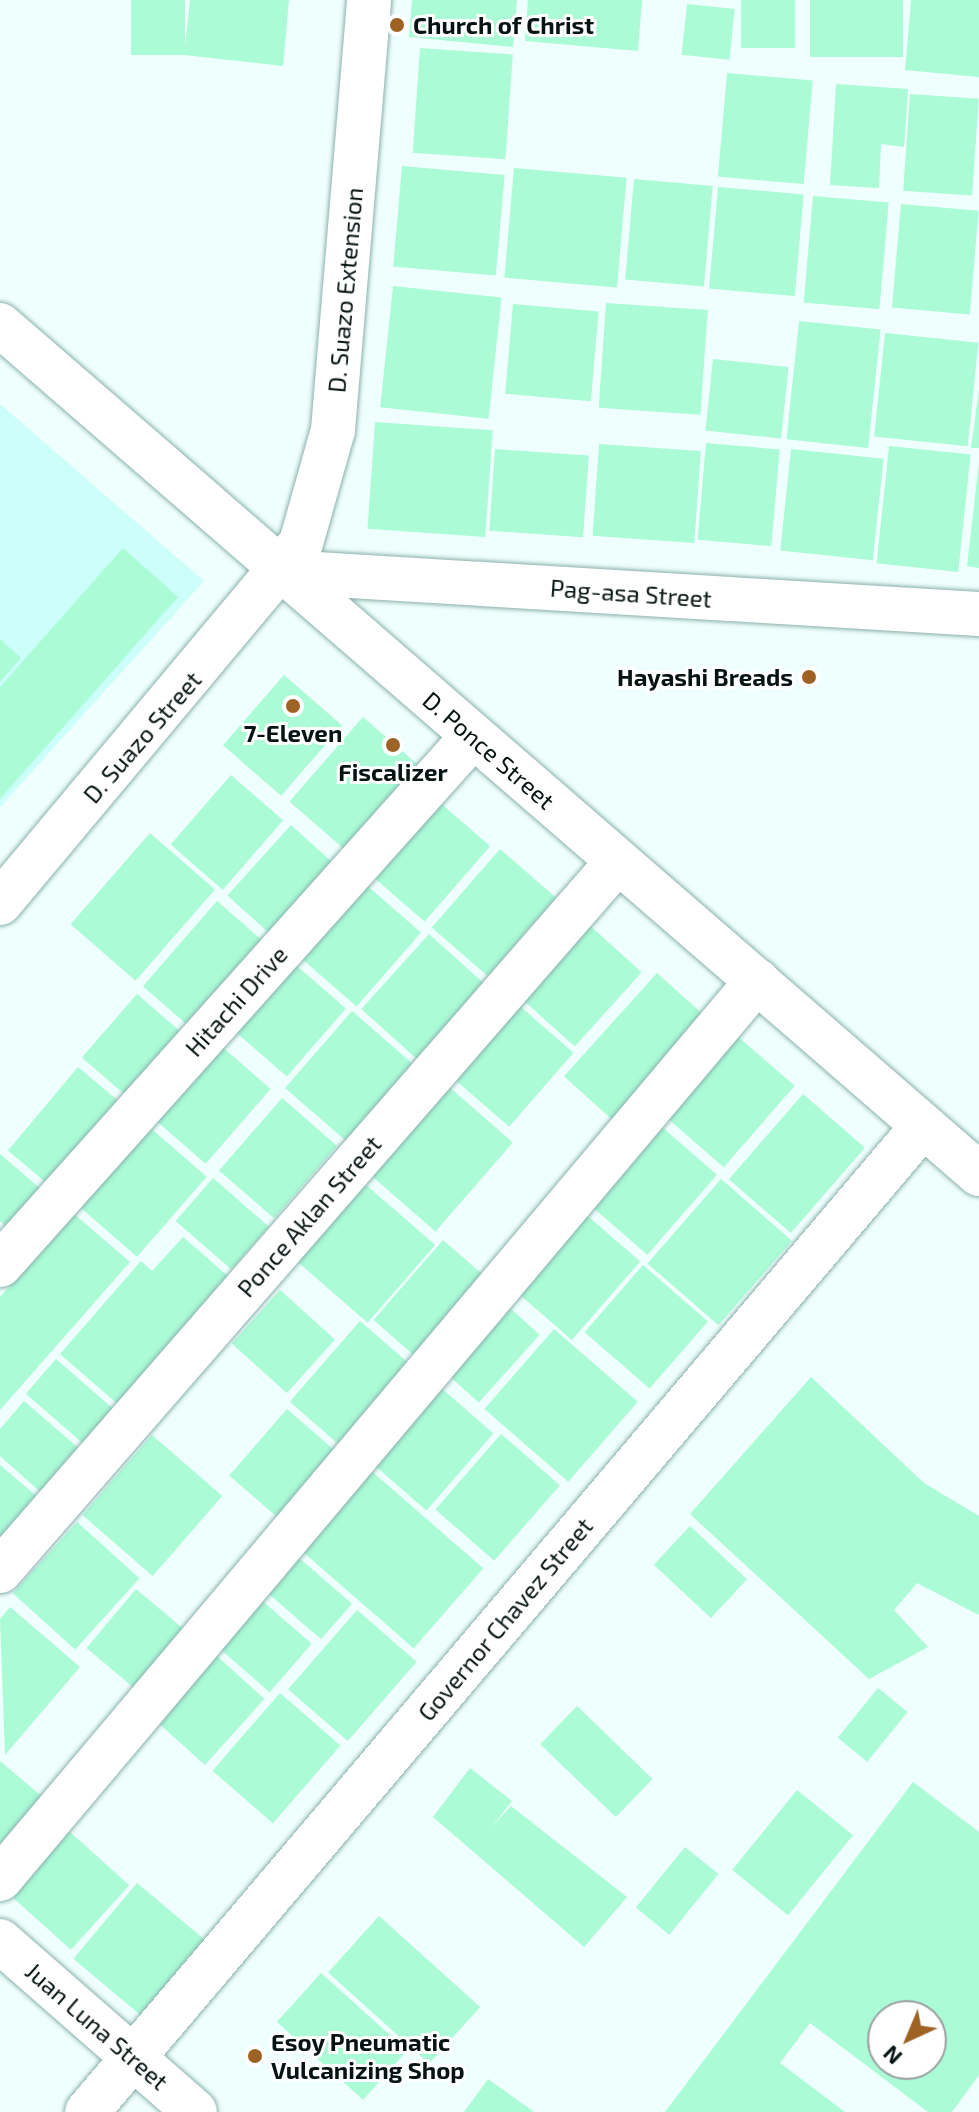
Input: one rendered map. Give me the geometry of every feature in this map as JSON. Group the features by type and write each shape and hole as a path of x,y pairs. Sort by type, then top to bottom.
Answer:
{"street":[{"name":"D. Suazo Extension","path":"284,572 315,507 333,430 369,0"},
{"name":"D. Ponce Street","path":"0,325 979,1174"},
{"name":"Pag-asa Street","path":"284,572 979,614"},
{"name":"D. Suazo Street","path":"0,903 284,572"},
{"name":"Hitachi Drive","path":"0,1265 473,736"},
{"name":"Ponce Aklan Street","path":"0,1571 618,861"},
{"path":"0,1879 757,981"},
{"name":"Governor Chavez Street","path":"87,2112 923,1126"},
{"name":"Juan Luna Street","path":"0,1941 195,2112"}],"shaded area":[{"path":"0,404 204,581 0,807"}],"building":[{"path":"131,0 185,0 185,55 131,55"},
{"path":"190,0 289,0 283,66 184,55"},
{"path":"412,0 517,0 513,47 409,37"},
{"path":"528,0 642,0 638,51 525,41"},
{"path":"741,0 795,0 795,48 741,48"},
{"path":"810,0 903,0 903,57 810,57"},
{"path":"911,0 979,0 979,77 905,70"},
{"path":"687,4 735,9 729,60 682,55"},
{"path":"420,48 513,54 505,159 413,153"},
{"path":"727,73 813,80 804,184 718,177"},
{"path":"836,84 908,89 904,147 881,144 879,188 830,185"},
{"path":"910,94 979,99 972,196 903,191"},
{"path":"402,166 505,175 496,276 393,267"},
{"path":"514,168 627,178 617,287 504,278"},
{"path":"634,179 713,186 704,287 625,280"},
{"path":"718,187 804,194 795,296 709,289"},
{"path":"813,196 889,203 879,309 804,303"},
{"path":"901,204 979,211 970,314 892,308"},
{"path":"393,286 501,297 489,419 380,407"},
{"path":"606,303 708,310 700,415 599,408"},
{"path":"513,304 599,311 591,401 505,394"},
{"path":"799,321 881,330 868,448 787,439"},
{"path":"885,333 978,343 968,446 874,436"},
{"path":"713,359 789,367 781,439 705,431"},
{"path":"979,389 979,448 971,448"},
{"path":"375,422 493,430 485,537 368,529"},
{"path":"706,443 780,449 771,546 698,540"},
{"path":"599,444 701,451 694,543 593,536"},
{"path":"889,446 971,455 958,572 877,563"},
{"path":"495,449 589,456 583,537 489,531"},
{"path":"791,449 883,459 873,560 780,550"},
{"path":"979,462 979,568 967,566"},
{"path":"123,548 178,597 0,799 0,687"},
{"path":"0,639 21,658 0,682"},
{"path":"284,675 342,726 281,796 223,745"},
{"path":"363,717 430,775 357,860 290,802"},
{"path":"231,775 283,820 223,890 171,844"},
{"path":"429,793 490,846 425,922 363,868"},
{"path":"291,825 335,864 271,935 227,896"},
{"path":"150,833 215,889 136,981 71,924"},
{"path":"500,849 556,898 488,976 432,927"},
{"path":"356,876 421,932 357,1006 292,950"},
{"path":"217,901 267,944 193,1030 143,986"},
{"path":"577,914 642,972 575,1047 510,988"},
{"path":"429,934 484,984 416,1059 361,1009"},
{"path":"290,960 346,1009 287,1076 231,1028"},
{"path":"657,973 711,1021 617,1124 564,1076"},
{"path":"137,994 182,1033 127,1097 82,1057"},
{"path":"507,995 573,1053 509,1127 443,1069"},
{"path":"352,1011 413,1064 346,1141 285,1088"},
{"path":"735,1034 795,1086 724,1167 664,1116"},
{"path":"220,1045 271,1089 206,1164 155,1120"},
{"path":"78,1067 132,1113 62,1196 8,1150"},
{"path":"448,1086 513,1142 435,1231 371,1175"},
{"path":"803,1094 865,1148 791,1233 729,1179"},
{"path":"282,1098 337,1146 274,1218 219,1170"},
{"path":"655,1121 717,1175 647,1255 585,1201"},
{"path":"147,1125 207,1177 137,1257 77,1205"},
{"path":"0,1154 49,1196 16,1235 0,1221"},
{"path":"213,1178 269,1227 231,1270 176,1221"},
{"path":"721,1179 792,1241 718,1325 648,1264"},
{"path":"365,1184 435,1245 368,1323 297,1262"},
{"path":"582,1211 640,1262 572,1340 514,1289"},
{"path":"73,1213 130,1262 0,1410 0,1297"},
{"path":"183,1237 228,1276 121,1407 60,1354 141,1261 152,1271"},
{"path":"443,1240 493,1283 423,1363 373,1320"},
{"path":"643,1265 708,1321 650,1389 585,1332"},
{"path":"280,1290 335,1340 287,1393 232,1344"},
{"path":"501,1300 540,1335 479,1402 440,1368"},
{"path":"360,1321 420,1373 349,1454 290,1402"},
{"path":"554,1329 638,1402 568,1482 484,1409"},
{"path":"56,1359 117,1412 87,1447 26,1394"},
{"path":"811,1377 924,1483 979,1516 979,1615 917,1583 894,1610 928,1647 869,1679 690,1514"},
{"path":"433,1381 493,1433 426,1510 366,1458"},
{"path":"24,1401 83,1452 45,1496 0,1456 0,1429"},
{"path":"287,1409 345,1460 287,1526 229,1475"},
{"path":"501,1434 560,1485 494,1561 435,1509"},
{"path":"152,1435 222,1496 153,1576 82,1515"},
{"path":"361,1462 483,1568 414,1648 291,1542"},
{"path":"0,1465 40,1499 0,1545"},
{"path":"77,1522 139,1578 75,1650 13,1593"},
{"path":"690,1526 747,1579 711,1618 654,1565"},
{"path":"290,1550 352,1604 321,1639 259,1585"},
{"path":"136,1589 190,1634 140,1693 87,1648"},
{"path":"252,1592 312,1644 270,1692 210,1640"},
{"path":"10,1607 80,1667 5,1755 0,1619"},
{"path":"357,1610 417,1662 348,1741 288,1689"},
{"path":"208,1648 264,1699 205,1765 148,1714"},
{"path":"878,1688 908,1712 867,1762 838,1738"},
{"path":"280,1693 340,1745 273,1823 212,1771"},
{"path":"577,1706 653,1779 616,1817 540,1744"},
{"path":"0,1761 52,1805 0,1865"},
{"path":"470,1768 512,1801 491,1828 511,1806 627,1897 584,1947 433,1817"},
{"path":"913,1782 979,1832 979,2075 952,2112 928,2112 886,2080 947,2080 947,2000 867,2000 867,2066 810,2023 780,2063 845,2112 665,2112"},
{"path":"797,1790 853,1835 788,1915 732,1870"},
{"path":"69,1831 129,1885 71,1950 11,1896"},
{"path":"685,1847 718,1874 669,1935 636,1908"},
{"path":"137,1883 208,1943 145,2019 73,1959"},
{"path":"379,1916 480,2007 429,2063 328,1972"},
{"path":"321,1973 407,2051 363,2100 277,2022"},
{"path":"488,2079 534,2112 464,2112"}],"place":[{"name":"Church of Christ","path":"397,25"},
{"name":"Hayashi Breads","path":"809,677"},
{"name":"7-Eleven","path":"293,706"},
{"name":"Fiscalizer","path":"393,745"},
{"name":"Esoy Pneumatic Vulcanizing Shop","path":"255,2056"}]}
